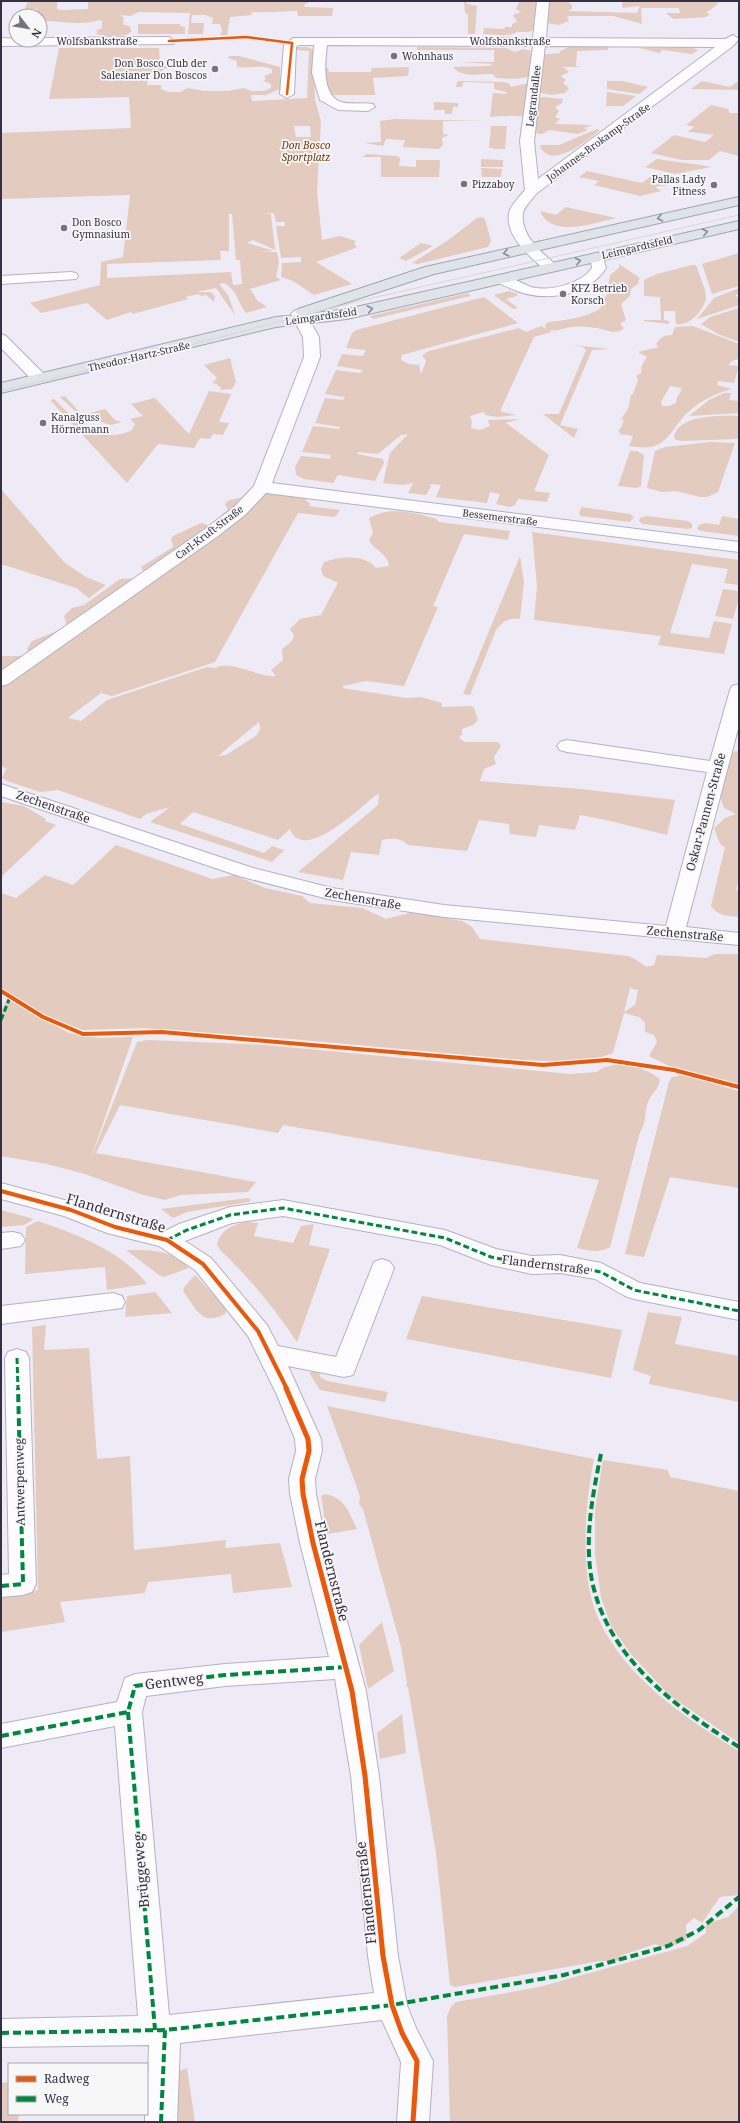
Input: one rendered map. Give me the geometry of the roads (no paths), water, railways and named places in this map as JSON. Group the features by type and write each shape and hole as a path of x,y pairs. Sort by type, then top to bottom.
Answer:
{"main road":[{"name":"Leimgardtsfeld","path":"301,317 409,276 529,247 739,201"},
{"name":"Leimgardtsfeld","path":"276,322 301,317 347,314 739,225"},
{"name":"Theodor-Hartz-Straße","path":"1,388 276,322"}],"street":[{"name":"Legrandallee","path":"532,190 527,141 543,1"},
{"name":"Wolfsbankstraße","path":"287,94 292,43 321,41 734,39"},
{"name":"Johannes-Brokamp-Straße","path":"550,268 529,247 519,231 516,215 518,206 532,190 734,39"},
{"name":"Wolfsbankstraße","path":"1,42 169,41"},
{"path":"321,41 318,73 325,97 338,106 368,107"},
{"path":"502,279 534,292 543,293 561,290 585,283 595,275 599,268 596,257"},
{"path":"1,280 71,276"},
{"name":"Carl-Kruft-Straße","path":"1,680 232,516 262,487 312,357 311,338 301,317"},
{"path":"1,339 40,379"},
{"name":"Bessemerstraße","path":"262,487 739,548"},
{"name":"Oskar-Pannen-Straße","path":"674,933 739,690"},
{"path":"567,746 718,768"},
{"name":"Zechenstraße","path":"1,790 246,872 299,887 374,901 444,911 739,939"},
{"name":"Flandernstraße","path":"1,1191 71,1210 115,1227 167,1240 203,1264 258,1331 290,1394 308,1439 309,1451 302,1479 303,1494 321,1543 355,1682 373,1774 383,1956 392,2005 402,2032 417,2061 414,2122"},
{"name":"Flandernstraße","path":"167,1240 187,1230 230,1215 283,1208 445,1238 482,1254 498,1258 538,1266 560,1264 602,1272 634,1290 739,1311"},
{"path":"268,1353 344,1368 382,1268"},
{"path":"1,1315 113,1302"},
{"name":"Antwerpenweg","path":"1,1586 22,1584 17,1358"},
{"name":"Gentweg","path":"128,1712 135,1686 225,1675 355,1682"},
{"path":"1,1736 128,1712"},
{"name":"Brüggeweg","path":"128,1712 160,2030 162,2122"},
{"path":"1,2033 160,2030 392,2005"}],"tram line":[{"path":"1,391 155,354 363,300 739,215"}],"place":[{"name":"Wohnhaus","path":"394,56"},
{"name":"Don Bosco Club der Salesianer Don Boscos","path":"215,69"},
{"name":"Pizzaboy","path":"464,184"},
{"name":"Pallas Lady Fitness","path":"714,185"},
{"name":"Don Bosco Gymnasium","path":"64,228"},
{"name":"KFZ Betrieb Korsch","path":"563,294"},
{"name":"Kanalguss Hörnemann","path":"43,423"}],"park label":[{"name":"Don Bosco Sportplatz","path":"306,150"}]}
